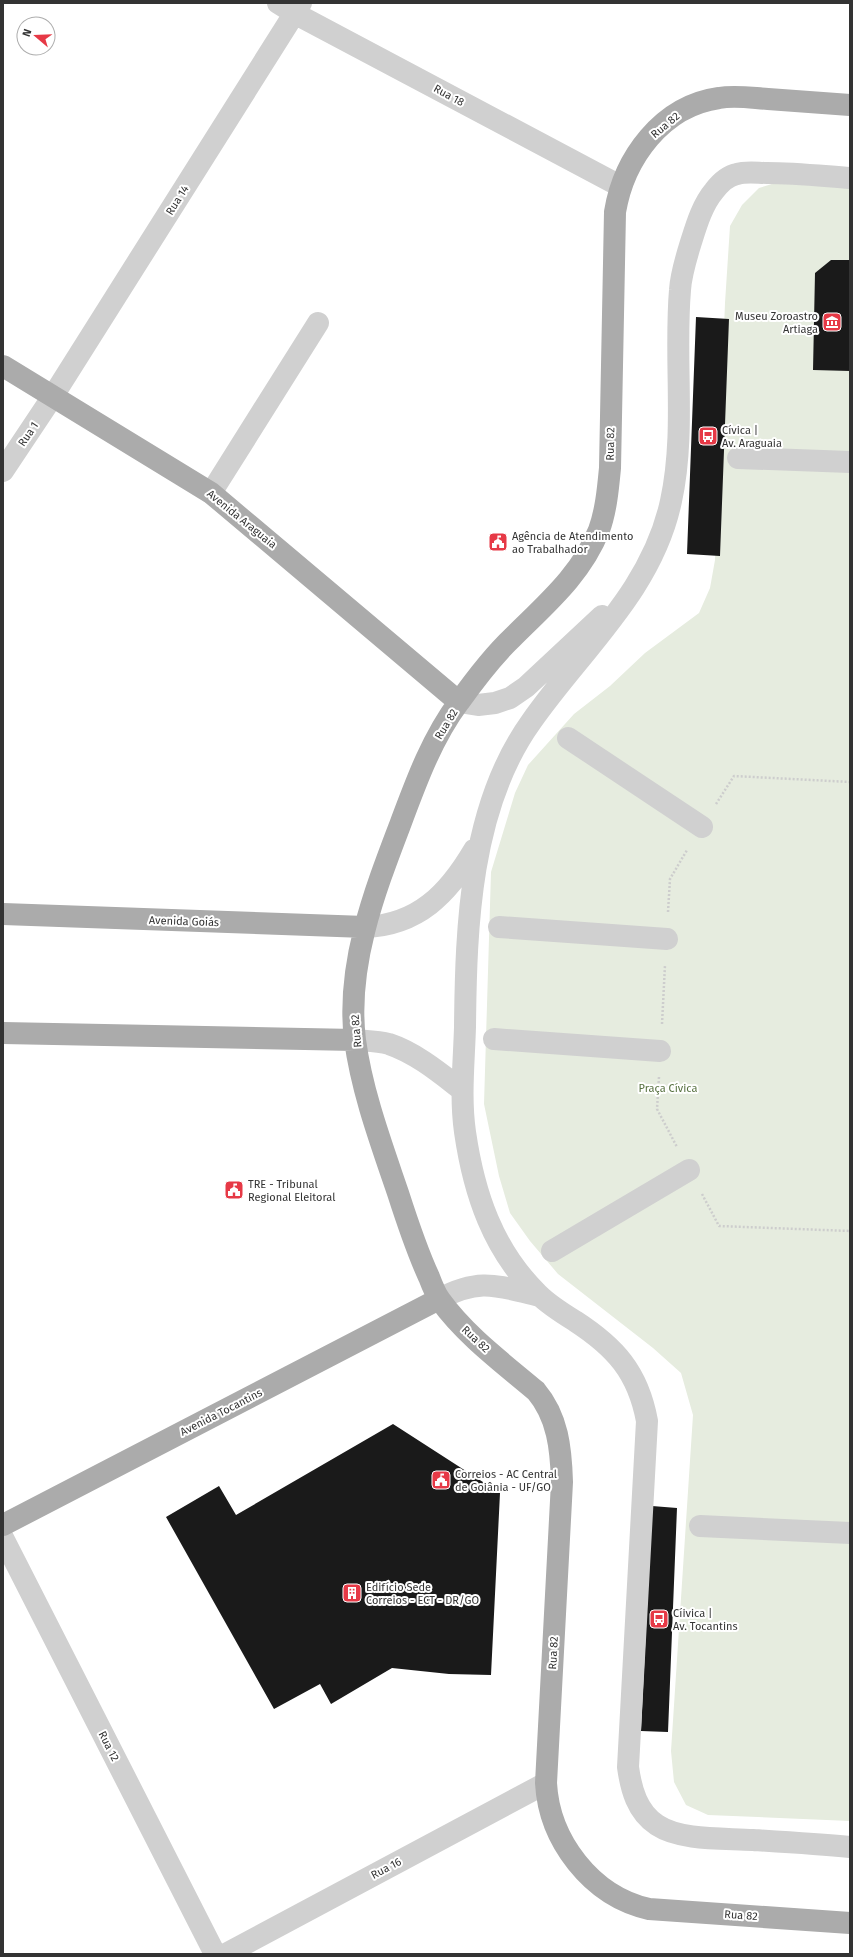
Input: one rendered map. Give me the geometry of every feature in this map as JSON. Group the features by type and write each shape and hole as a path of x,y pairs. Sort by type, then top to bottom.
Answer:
{"main road":[{"name":"Rua 82","path":"850,105 735,97 720,98 694,104 672,116 650,136 632,161 620,186 614,228 610,468 604,510 599,529 590,548 570,580 511,639 459,702 440,732 410,796 373,896 365,927 355,990 354,1011 355,1040 361,1072 384,1153 412,1241 439,1299 473,1338 536,1391 551,1414 559,1443 562,1482 546,1783 549,1808 554,1823 569,1853 592,1878 626,1902 649,1909 850,1923"},
{"name":"Avenida Araguaia","path":"3,366 211,493 459,702"},
{"name":"Avenida Goiás","path":"3,914 365,927"},
{"path":"3,1033 355,1040"},
{"name":"Avenida Tocantins","path":"3,1525 439,1299"}],"street":[{"name":"Rua 18","path":"291,6 620,186"},
{"name":"Rua 14","path":"53,396 291,6"},
{"path":"850,178 784,173 740,172 726,178 710,195 696,227 680,288 678,452 671,503 659,538 635,588 602,634 529,724 506,766 490,810 475,873 470,904 462,1090 466,1132 487,1221 503,1250 516,1271 540,1296 614,1350 634,1380 645,1408 647,1421 628,1767 630,1781 637,1803 646,1815 658,1826 689,1836 850,1847"},
{"path":"211,493 318,323"},
{"name":"Rua 1","path":"3,471 53,396"},
{"path":"738,458 850,462"},
{"path":"459,702 478,705 495,703 510,698 526,687 601,617 644,572"},
{"path":"568,738 702,827"},
{"path":"365,927 381,926 398,922 411,917 428,906 443,894 460,874 484,834"},
{"path":"500,927 667,939"},
{"path":"494,1039 660,1051"},
{"path":"355,1040 389,1044 399,1048 424,1062 462,1090"},
{"path":"552,1251 689,1170"},
{"path":"439,1299 457,1290 478,1285 501,1287 540,1296"},
{"path":"700,1526 850,1533"},
{"name":"Rua 12","path":"3,1538 215,1954"},
{"name":"Rua 16","path":"226,1954 546,1783"},
{"path":"787,1842 850,1861"}],"path":[{"path":"850,782 734,776 670,879 657,1109 719,1226 850,1232"}],"green space":[{"name":"Praça Cívica","path":"782,181 850,184 850,1821 708,1815 686,1805 674,1782 671,1751 693,1415 681,1373 653,1348 558,1274 530,1241 510,1213 499,1176 484,1104 491,872 515,793 528,765 574,714 610,686 645,653 699,613 710,588 715,560 725,303 730,226 742,205 759,188"}],"building":[{"name":"Museu Zoroastro Artiaga","path":"831,260 850,260 850,371 813,370 815,273"},
{"name":"Cívica | Av. Araguaia","path":"696,317 729,319 720,556 687,554"},
{"name":"Edifício Sede Correios - ECT - DR/GO","path":"393,1424 500,1493 491,1675 449,1674 392,1668 331,1704 320,1684 274,1709 166,1517 219,1486 236,1515"},
{"name":"Cíivica | Av. Tocantins","path":"652,1506 677,1508 668,1732 641,1731"}],"place":[{"name":"Museu Zoroastro Artiaga","path":"832,322"},
{"name":"Cívica | Av. Araguaia","path":"708,436"},
{"name":"Agência de Atendimento ao Trabalhador","path":"498,542"},
{"name":"TRE - Tribunal Regional Eleitoral","path":"234,1190"},
{"name":"Correios - AC Central de Goiânia - UF/GO","path":"441,1480"},
{"name":"Edifício Sede Correios - ECT - DR/GO","path":"352,1593"},
{"name":"Cíivica | Av. Tocantins","path":"659,1619"}]}
